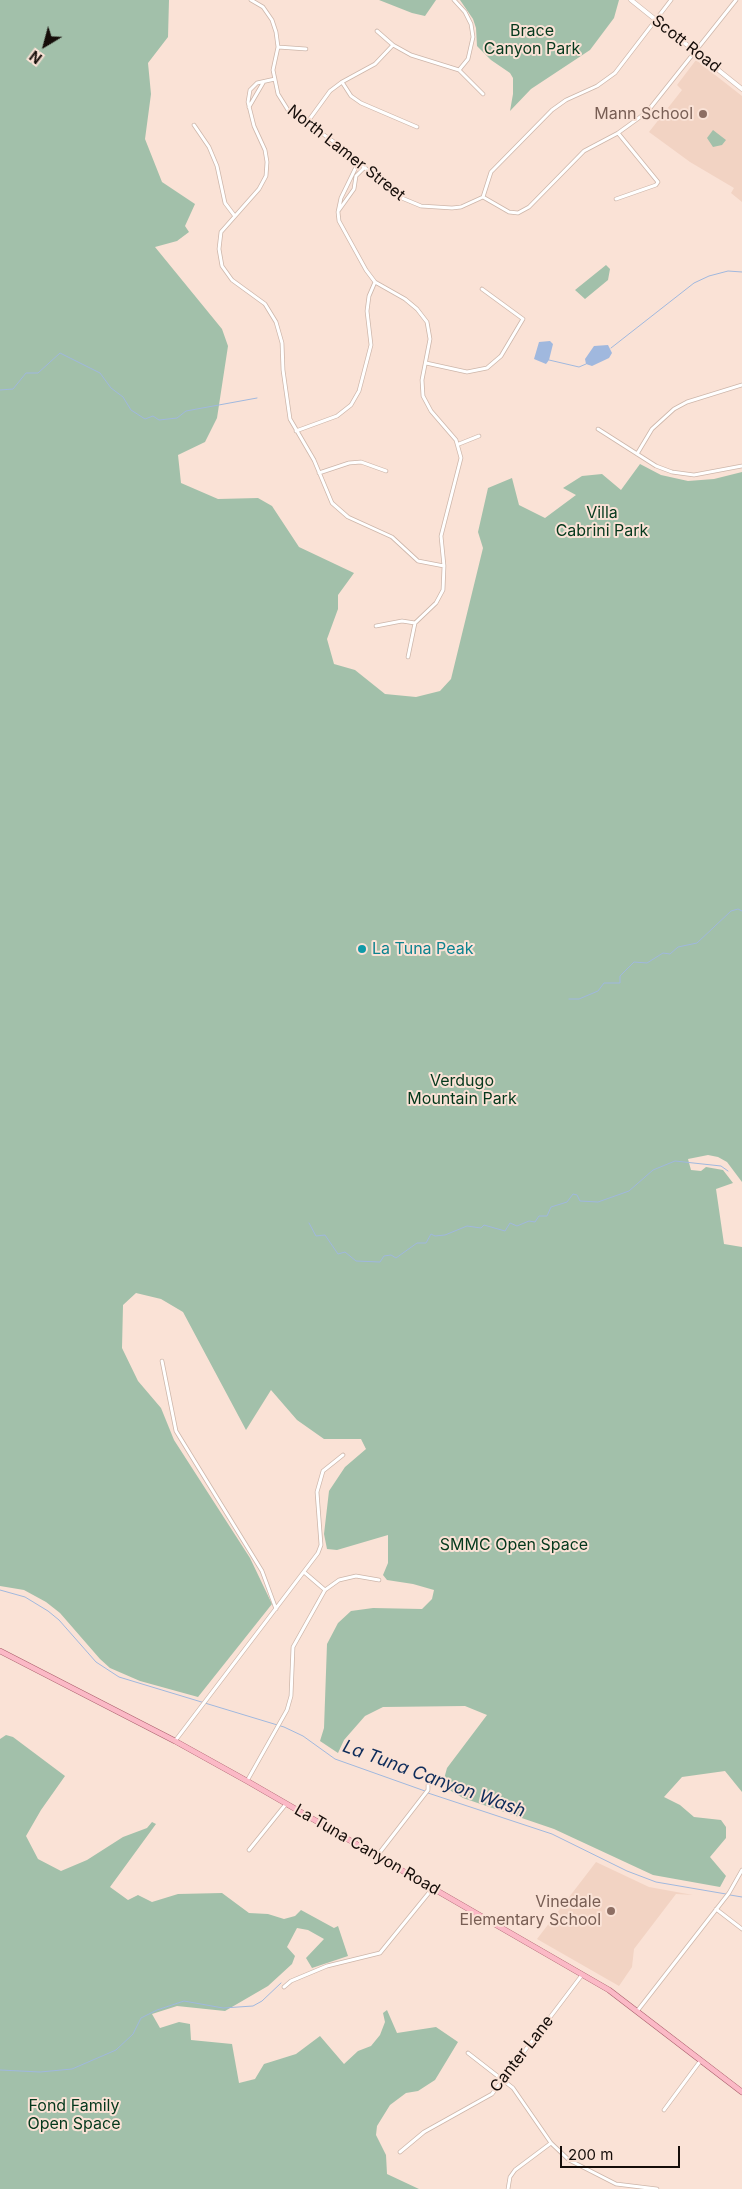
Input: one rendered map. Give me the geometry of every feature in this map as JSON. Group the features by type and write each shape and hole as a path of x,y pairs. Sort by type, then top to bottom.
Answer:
{"main road":[{"name":"La Tuna Canyon Road","path":"0,1651 175,1740 582,1975 638,2010 742,2092"}],"street":[{"name":"North Lamer Street","path":"251,0 263,7 272,20 278,47 273,70 281,101 288,110 358,161 390,191 421,206 452,208 483,197"},
{"path":"454,0 465,12 471,24 473,37 468,60 459,70"},
{"name":"Scott Road","path":"630,0 740,87"},
{"path":"671,0 615,74 597,86 566,100 552,110 491,172 483,197 502,210 518,213 524,210 584,151 618,133 647,112 736,0"},
{"path":"377,31 393,45 411,55 459,70 483,94"},
{"path":"306,124 321,102 342,82 375,64 393,45"},
{"path":"278,47 306,49"},
{"path":"275,79 257,84 250,90 249,107 268,162 266,176 259,189 234,215 221,232 219,249 222,266 232,280 265,304 276,322 282,343 286,399 290,419 314,460 332,503 348,518 392,538 418,560 444,566"},
{"path":"740,87 742,81"},
{"path":"249,107 263,82"},
{"path":"342,82 351,96 360,103 417,127"},
{"path":"194,125 209,146 217,166 225,203 234,215"},
{"path":"616,198 656,185 658,182 618,133"},
{"path":"358,161 341,198 338,212 340,221 353,248 376,282 405,299 417,309 427,322 430,339 422,380 423,396 431,411 458,444 461,458 460,470 440,536 445,581 441,597 415,623 408,657"},
{"path":"338,212 354,189 356,176 364,168"},
{"path":"296,430 337,416 351,406 359,391 371,345 368,311 369,296 376,282"},
{"path":"426,363 459,372 487,368 505,350 522,323 522,318 482,289"},
{"path":"637,454 652,429 674,409 688,402 742,385"},
{"path":"598,429 637,454 672,472 694,475 742,466"},
{"path":"458,444 480,436"},
{"path":"319,473 350,463 361,462 386,471"},
{"path":"376,626 402,621 415,623"},
{"path":"162,1360 176,1430 262,1571 276,1609"},
{"path":"175,1740 304,1572 321,1545 317,1492 323,1471 343,1455"},
{"path":"304,1572 325,1590"},
{"path":"247,1781 287,1710 291,1696 293,1648 325,1590 339,1580 356,1576 380,1580"},
{"path":"377,1856 427,1792 428,1785"},
{"path":"249,1850 286,1803"},
{"path":"638,2010 726,1896 742,1870"},
{"path":"284,1987 291,1981 327,1966 380,1953 432,1889"},
{"path":"716,1909 742,1929"},
{"name":"Canter Lane","path":"400,2152 424,2132 490,2096 582,1975"},
{"path":"468,2053 517,2092 551,2143 575,2163 611,2182 657,2189"},
{"path":"664,2110 702,2060"},
{"path":"508,2189 510,2177 515,2170 551,2143"}],"shaded area":[{"name":"Mann School","path":"696,60 742,96 742,202 731,193 734,188 690,162 649,132 682,90 677,85"},
{"name":"Vinedale Elementary School","path":"596,1862 649,1887 693,1895 676,1894 634,1949 632,1967 619,1986 537,1939"}],"green space":[{"path":"0,0 169,0 168,37 148,63 151,94 145,139 162,182 195,204 185,226 189,232 177,241 155,247 222,329 228,346 217,418 205,442 178,455 181,483 218,499 258,498 272,506 299,547 354,573 338,595 338,609 327,639 334,664 355,670 385,694 416,697 440,691 451,679 483,548 478,532 488,488 512,478 519,505 545,518 576,495 563,488 582,476 602,474 621,490 640,464 661,475 688,481 714,479 742,472 742,1182 727,1162 718,1157 708,1155 688,1159 691,1170 701,1171 706,1167 723,1170 733,1183 716,1189 724,1244 742,1247 742,1792 725,1771 682,1777 664,1797 680,1805 694,1817 721,1820 726,1827 726,1838 710,1857 726,1876 720,1887 653,1875 554,1829 463,1798 446,1788 444,1779 447,1768 487,1715 465,1706 383,1707 365,1716 344,1740 338,1753 320,1741 324,1728 327,1644 338,1623 351,1611 373,1608 422,1609 432,1599 434,1590 387,1580 383,1575 388,1563 388,1535 337,1550 327,1549 324,1534 329,1491 345,1467 366,1449 361,1439 324,1439 297,1420 271,1390 246,1430 183,1312 161,1299 136,1293 123,1305 122,1348 138,1381 161,1408 174,1440 250,1558 272,1604 198,1697 140,1681 110,1668 60,1613 46,1602 24,1590 0,1586"},
{"path":"379,0 436,0 425,16"},
{"name":"Brace Canyon Park","path":"460,0 619,0 614,18 590,50 531,89 510,111 513,78 510,73 491,60 477,46 476,28 473,19"},
{"path":"713,130 726,140 722,145 713,147 707,138"},
{"path":"606,265 610,269 608,280 585,299 575,290"},
{"name":"Fond Family Open Space","path":"6,1735 13,1737 65,1776 41,1810 26,1836 38,1859 61,1871 87,1860 123,1837 147,1828 152,1822 156,1824 110,1887 128,1900 138,1895 152,1902 178,1894 222,1893 249,1913 268,1914 284,1919 295,1916 301,1910 334,1928 338,1926 348,1956 312,1968 306,1958 324,1939 308,1930 297,1928 287,1947 295,1956 292,1964 268,1986 225,2011 177,2006 152,2014 160,2028 179,2022 190,2024 191,2040 232,2044 239,2083 255,2079 264,2064 296,2054 320,2036 344,2064 358,2051 371,2046 380,2035 385,2022 383,2013 387,2010 397,2033 436,2027 458,2042 435,2080 418,2091 406,2093 390,2105 377,2126 376,2135 386,2155 387,2174 419,2189 0,2189 0,1739"}],"water":[{"path":"550,341 553,344 549,360 546,364 534,359 539,342"},
{"path":"608,345 612,353 609,358 592,366 586,364 585,359 594,346"}],"waterway":[{"path":"611,348 694,283 709,276 728,271 742,272"},
{"path":"0,390 13,389 26,373 38,373 60,353 100,373 111,388 123,397 131,410 145,419 153,416 159,420 177,418 186,411 257,398"},
{"path":"549,360 579,367 586,364"},
{"path":"569,999 579,999 598,991 604,983 620,983 620,976 634,962 647,963 663,953 670,954 678,947 697,943 731,911 738,909 742,911"},
{"path":"309,1223 316,1236 325,1235 338,1254 345,1252 356,1261 380,1262 384,1256 391,1255 396,1258 417,1243 426,1243 431,1234 435,1236 445,1235 467,1226 481,1228 484,1225 505,1231 510,1223 517,1226 529,1221 535,1222 539,1216 547,1216 551,1207 567,1202 573,1194 577,1195 580,1201 598,1202 629,1191 653,1170 675,1161 721,1166 728,1171"},
{"name":"La Tuna Canyon Wash","path":"0,1590 25,1597 48,1611 59,1620 96,1662 119,1677 284,1727 303,1736 335,1759 425,1791"},
{"name":"La Tuna Canyon Wash","path":"428,1793 552,1834 627,1871 656,1882 726,1894"},
{"name":"La Tuna Canyon Wash","path":"730,1895 742,1897"},
{"path":"0,2070 40,2072 72,2069 116,2050 133,2034 141,2018 157,2010 184,2001 223,2008 253,2006 262,2001 281,1983"}],"place":[{"name":"Mann School","path":"703,114"},
{"name":"La Tuna Peak","path":"362,949"},
{"name":"Vinedale Elementary School","path":"611,1911"}],"park label":[{"name":"Villa Cabrini Park","path":"602,522"},
{"name":"Verdugo Mountain Park","path":"462,1090"},
{"name":"SMMC Open Space","path":"514,1545"}]}
